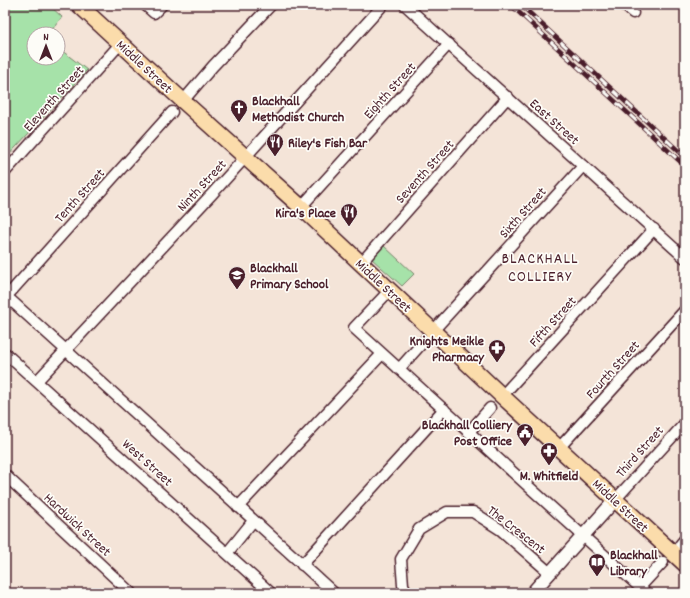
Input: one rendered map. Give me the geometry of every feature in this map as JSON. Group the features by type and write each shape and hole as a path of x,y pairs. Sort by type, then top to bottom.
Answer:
{"main road":[{"name":"Middle Street","path":"81,6 182,101 361,262 390,290 429,336 502,396 685,564"}],"street":[{"path":"145,5 154,14 162,5"},
{"path":"182,101 271,5"},
{"name":"Ninth Street","path":"37,381 245,157 383,5"},
{"name":"East Street","path":"405,5 685,258"},
{"path":"624,5 633,13"},
{"name":"Eleventh Street","path":"5,172 121,43"},
{"name":"Eighth Street","path":"301,207 449,44"},
{"name":"Seventh Street","path":"361,262 508,97"},
{"name":"Tenth Street","path":"6,295 172,112"},
{"name":"Sixth Street","path":"399,369 583,166"},
{"name":"Fifth Street","path":"502,396 654,229"},
{"path":"390,290 354,328 643,590 663,562"},
{"path":"6,295 334,593"},
{"name":"Fourth Street","path":"559,448 685,310"},
{"name":"West Street","path":"5,353 228,552 271,593"},
{"path":"238,507 382,354"},
{"path":"469,432 490,408"},
{"path":"302,565 444,409"},
{"name":"Third Street","path":"532,593 685,423"},
{"name":"Hardwick Street","path":"5,475 131,593"},
{"name":"The Crescent","path":"407,593 403,585 401,559 419,529 447,512 473,512 501,530 550,573"},
{"path":"228,552 253,521"}],"green space":[{"path":"5,5 49,5 62,17 55,26 26,26 26,66 66,66 66,54 87,70 5,159"},
{"path":"384,246 414,274 402,286 372,259"}],"railway":[{"path":"511,5 685,166"},
{"path":"521,5 685,157"}],"place":[{"name":"Blackhall Methodist Church","path":"239,123"},
{"name":"Riley's Fish Bar","path":"275,157"},
{"name":"Kira's Place","path":"349,227"},
{"name":"Blackhall Primary School","path":"237,290"},
{"name":"Knights Meikle Pharmacy","path":"497,363"},
{"name":"Blackhall Colliery Post Office","path":"525,447"},
{"name":"M. Whitfield","path":"549,466"},
{"name":"Blackhall Library","path":"597,577"}],"district":[{"name":"BLACKHALL COLLIERY","path":"540,266"}]}
